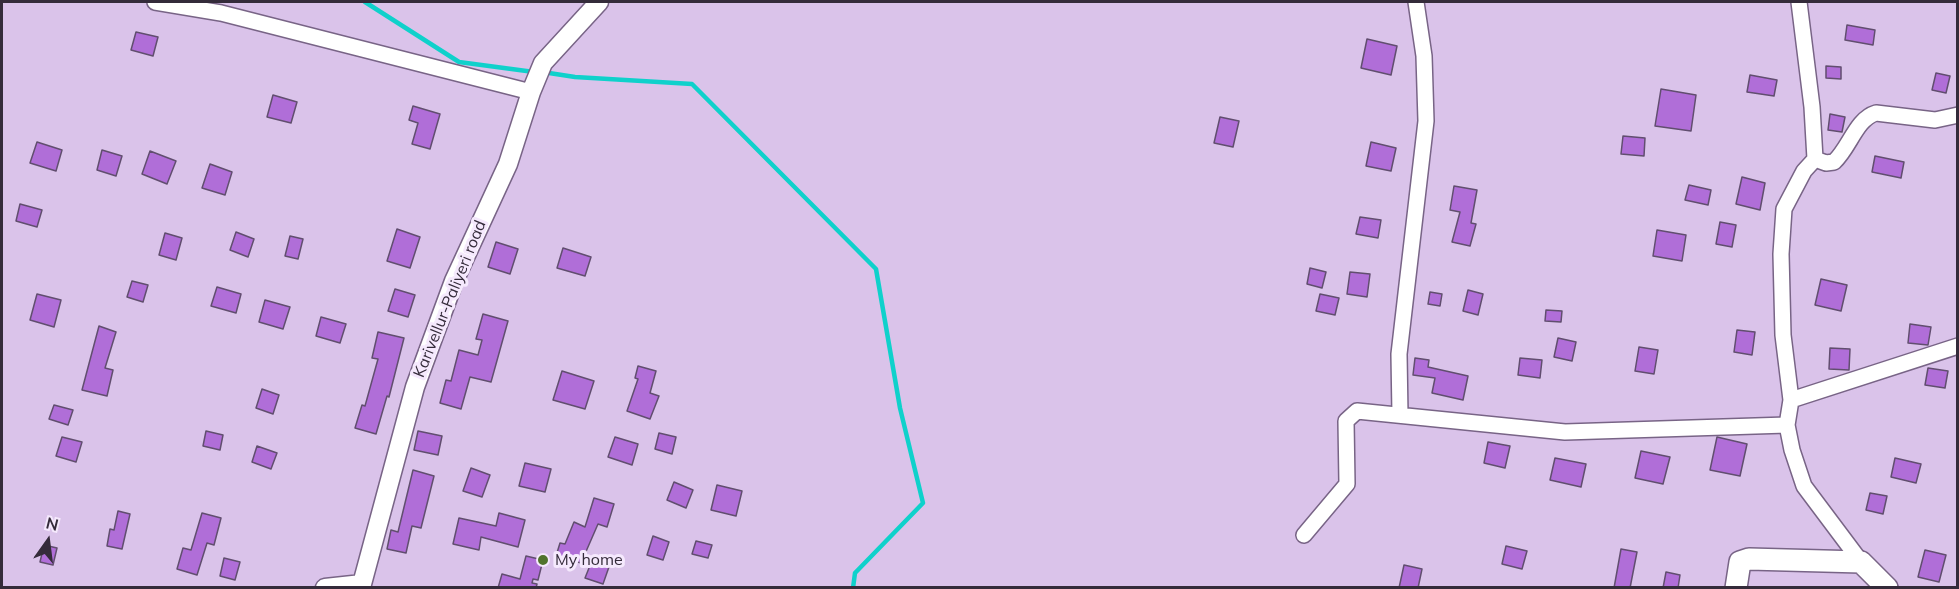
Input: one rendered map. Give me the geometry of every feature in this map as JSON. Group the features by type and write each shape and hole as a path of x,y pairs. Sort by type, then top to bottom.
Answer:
{"main road":[{"path":"1736,588 1740,562 1749,559 1861,562 1887,588"}],"street":[{"path":"154,2 221,13 531,92"},
{"name":"Karivellur-Paliyeri road","path":"325,588 362,584 415,387 454,281 508,164 531,92 543,63 599,2"},
{"path":"1400,415 1399,354 1426,121 1424,56 1416,2"},
{"path":"1799,2 1812,107 1815,159 1804,171 1784,208 1781,254 1783,335 1791,400 1787,425 1792,450 1804,486 1861,562"},
{"path":"1815,159 1826,163 1834,162 1853,139 1861,120 1867,115 1876,113 1935,120 1958,115"},
{"path":"1791,400 1958,346"},
{"path":"1304,535 1347,484 1346,421 1357,411 1565,432 1787,425"}],"building":[{"path":"1847,25 1875,30 1873,45 1845,40"},
{"path":"136,32 158,37 153,56 131,50"},
{"path":"1367,39 1397,46 1391,75 1361,68"},
{"path":"1826,66 1841,67 1841,79 1826,78"},
{"path":"1936,73 1950,76 1946,93 1932,90"},
{"path":"1750,75 1777,80 1774,96 1747,92"},
{"path":"1661,89 1696,95 1691,131 1655,126"},
{"path":"273,95 297,102 291,123 267,117"},
{"path":"413,106 440,114 430,149 412,144 418,123 409,120"},
{"path":"1830,114 1845,117 1842,132 1828,130"},
{"path":"1220,117 1239,121 1233,147 1214,143"},
{"path":"1623,136 1645,138 1644,156 1621,154"},
{"path":"37,142 62,150 56,171 30,163"},
{"path":"1371,142 1396,148 1391,171 1366,166"},
{"path":"102,150 122,156 116,176 97,170"},
{"path":"150,151 176,161 167,184 142,174"},
{"path":"1875,156 1904,162 1901,178 1872,172"},
{"path":"210,164 232,172 225,195 202,188"},
{"path":"1742,177 1765,183 1760,210 1736,204"},
{"path":"1689,185 1711,190 1708,205 1685,200"},
{"path":"1454,186 1477,190 1471,223 1476,224 1470,246 1452,242 1460,212 1450,210"},
{"path":"20,204 42,210 37,227 16,221"},
{"path":"1360,217 1381,220 1378,238 1356,234"},
{"path":"1720,222 1736,225 1732,247 1716,244"},
{"path":"397,229 420,237 410,268 387,261"},
{"path":"1657,230 1686,235 1682,261 1653,256"},
{"path":"236,232 254,239 248,257 230,250"},
{"path":"165,233 182,238 176,260 159,255"},
{"path":"290,236 303,239 298,259 285,256"},
{"path":"496,242 518,249 510,274 488,267"},
{"path":"563,248 591,257 585,276 557,268"},
{"path":"1310,268 1326,272 1322,288 1307,284"},
{"path":"1350,272 1370,274 1367,297 1347,294"},
{"path":"1821,279 1847,285 1841,311 1815,305"},
{"path":"132,281 148,285 143,302 127,297"},
{"path":"217,287 241,294 236,313 211,306"},
{"path":"395,289 415,295 408,317 388,311"},
{"path":"1468,290 1483,294 1478,315 1463,311"},
{"path":"1430,292 1442,294 1440,306 1428,304"},
{"path":"37,294 61,300 54,327 30,320"},
{"path":"1320,294 1339,298 1335,315 1316,311"},
{"path":"265,300 290,307 283,329 259,322"},
{"path":"1546,310 1562,311 1561,322 1545,321"},
{"path":"483,314 508,321 491,382 470,377 461,409 440,403 446,380 451,381 459,350 478,355 482,340 476,339"},
{"path":"321,317 346,324 340,343 316,336"},
{"path":"1910,324 1931,327 1928,345 1908,343"},
{"path":"99,326 116,332 105,368 113,370 107,396 82,390"},
{"path":"1737,330 1755,332 1752,355 1734,352"},
{"path":"378,332 404,338 389,397 387,396 376,434 355,428 362,405 365,406 378,359 372,358"},
{"path":"1558,338 1576,342 1572,361 1554,357"},
{"path":"1639,347 1658,350 1654,374 1635,371"},
{"path":"1830,348 1850,349 1849,370 1829,369"},
{"path":"1415,358 1429,360 1428,367 1468,376 1463,400 1432,393 1435,378 1413,375"},
{"path":"1520,358 1542,360 1540,378 1518,375"},
{"path":"638,366 656,371 650,393 659,396 650,419 627,411 638,379 635,378"},
{"path":"1928,368 1948,371 1945,388 1925,385"},
{"path":"562,371 594,381 585,409 553,400"},
{"path":"262,389 279,395 273,414 256,408"},
{"path":"54,405 73,410 68,425 49,419"},
{"path":"206,431 223,435 220,450 203,446"},
{"path":"418,431 442,436 438,455 414,450"},
{"path":"659,433 676,437 672,454 655,449"},
{"path":"62,437 82,442 76,462 56,456"},
{"path":"615,437 638,444 632,465 608,457"},
{"path":"1717,437 1747,444 1740,476 1710,470"},
{"path":"1488,442 1510,446 1505,468 1484,463"},
{"path":"257,446 277,453 271,469 252,462"},
{"path":"1641,451 1670,457 1663,484 1635,478"},
{"path":"1555,458 1586,464 1581,487 1550,480"},
{"path":"1895,458 1921,464 1916,483 1891,477"},
{"path":"525,463 551,469 545,492 519,486"},
{"path":"471,468 490,475 482,497 463,491"},
{"path":"413,470 434,476 421,528 412,526 406,553 387,549 391,530 398,532"},
{"path":"674,482 693,490 686,508 667,500"},
{"path":"717,485 742,491 736,516 711,510"},
{"path":"1870,493 1887,496 1883,514 1866,510"},
{"path":"594,498 614,504 607,527 598,524 581,563 556,556 560,543 565,544 574,522 585,527"},
{"path":"118,511 130,514 122,549 107,546 110,529 114,530"},
{"path":"202,513 221,518 214,545 207,543 197,575 177,569 183,548 191,550"},
{"path":"499,513 525,520 518,547 481,537 479,550 453,544 459,518 496,526"},
{"path":"653,536 669,542 663,560 647,555"},
{"path":"696,541 712,545 708,558 692,554"},
{"path":"44,545 57,548 53,565 40,562"},
{"path":"1506,546 1527,551 1522,569 1502,564"},
{"path":"1621,549 1637,552 1630,588 1614,588"},
{"path":"1925,550 1946,555 1939,582 1918,577"},
{"path":"526,556 543,560 538,580 533,579 532,583 537,584 536,588 498,588 502,574 520,579"},
{"path":"224,558 240,562 235,580 220,576"},
{"path":"593,558 610,564 603,584 585,578"},
{"path":"1404,565 1422,569 1418,588 1399,588"},
{"path":"1666,572 1680,575 1678,588 1663,588"}],"waterway":[{"path":"365,2 459,62 534,72"},
{"path":"549,73 575,77 692,84 876,269 900,408 923,503 855,573 853,588"}],"place":[{"name":"My home","path":"543,560"}]}
